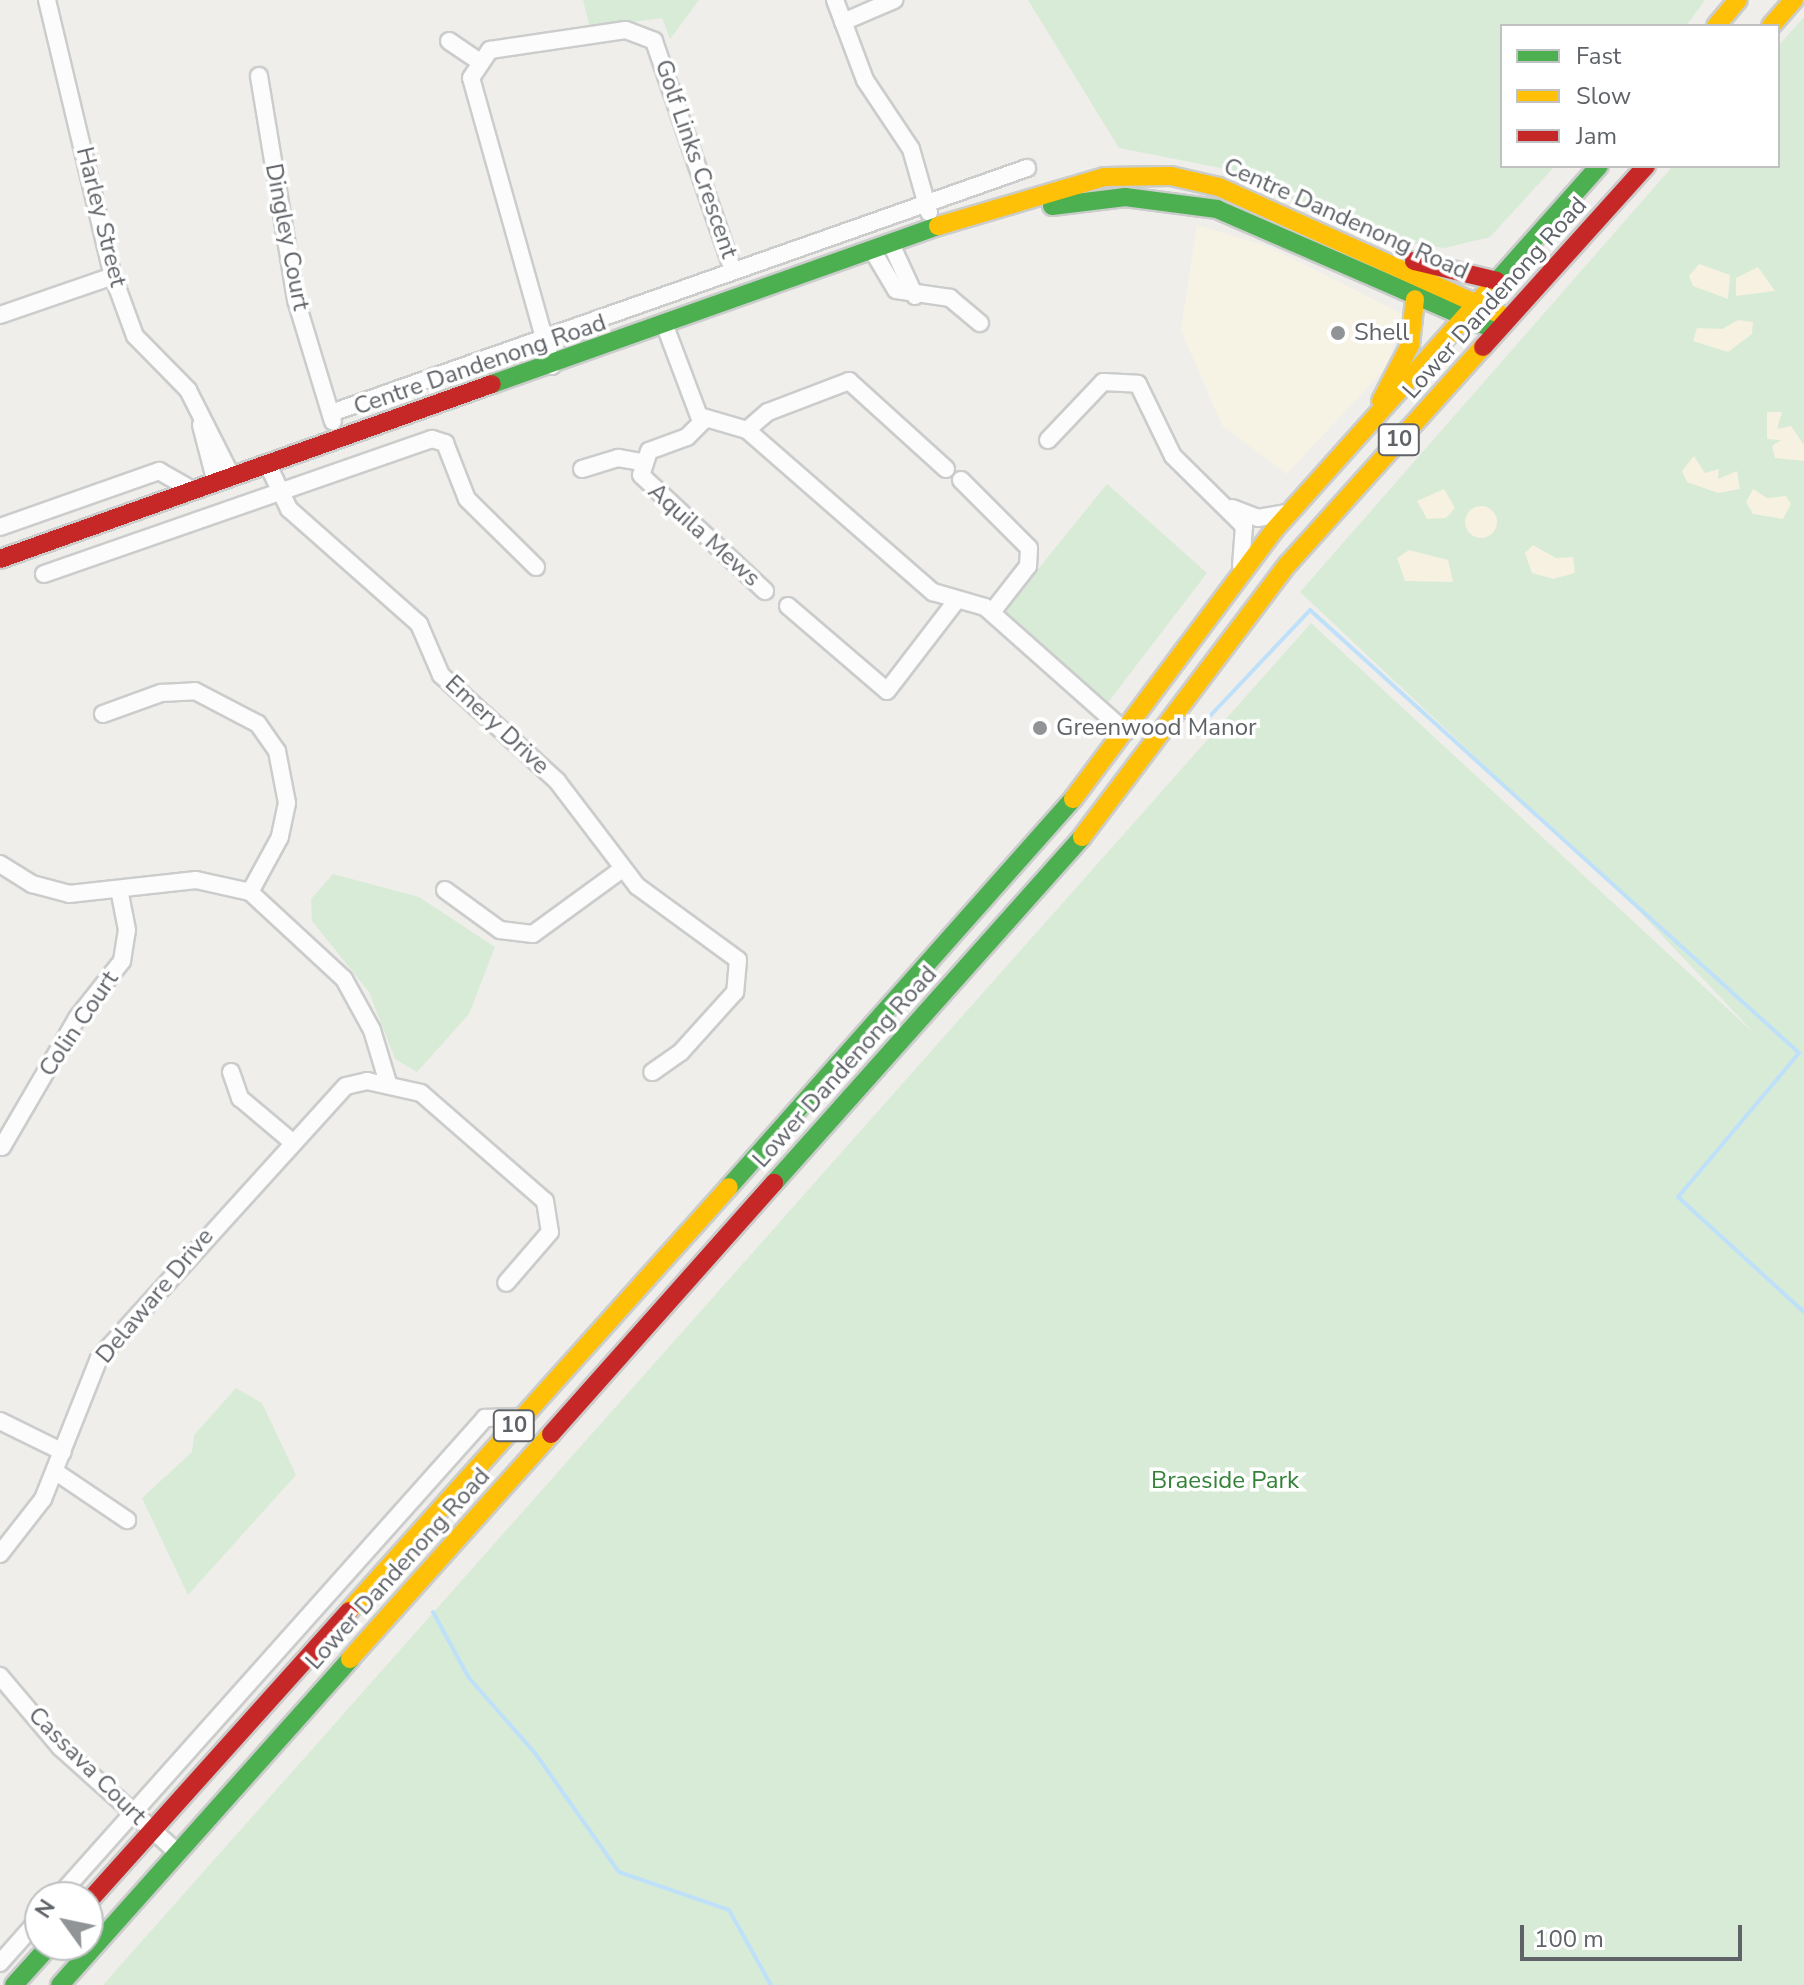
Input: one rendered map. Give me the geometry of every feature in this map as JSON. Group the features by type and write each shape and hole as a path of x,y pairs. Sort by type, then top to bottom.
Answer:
{"main road":[{"path":"1718,24 1738,0"},
{"path":"1773,24 1794,0"},
{"name":"Lower Dandenong Road","path":"104,1885 1011,872 1126,732 1240,571 1597,168"},
{"name":"Lower Dandenong Road","path":"60,1985 1113,802 1255,604 1644,168"},
{"name":"Centre Dandenong Road","path":"0,559 976,218 1027,194 1084,181 1171,176 1219,187 1477,303 1503,324"},
{"name":"Centre Dandenong Road","path":"976,218 1080,199 1187,201 1257,224 1462,320 1503,324"},
{"path":"1367,252 1497,281"},
{"path":"1370,422 1410,345 1415,299"},
{"path":"14,1985 36,1961"}],"street":[{"name":"Harley Street","path":"47,0 113,276 141,347 188,390 199,411 224,480"},
{"path":"835,0 865,80 911,149 935,232"},
{"path":"843,22 894,0"},
{"name":"Golf Links Crescent","path":"477,60 490,50 554,40 626,30 648,36 660,51 733,271"},
{"path":"449,41 477,60 471,78 552,366"},
{"name":"Dingley Court","path":"259,76 296,300 327,394 336,411 356,434"},
{"name":"Centre Dandenong Road","path":"336,411 1027,168"},
{"path":"892,246 915,296"},
{"path":"874,253 896,290 915,296 950,298 980,323"},
{"path":"0,315 113,276"},
{"path":"665,326 704,420 747,430 924,586 956,601 992,612 1126,732"},
{"path":"747,430 768,412 849,381 946,469"},
{"path":"1048,440 1097,386 1132,381 1146,396 1173,456 1230,507 1252,517 1289,513"},
{"name":"Dingley Court","path":"336,411 337,440"},
{"name":"Aquila Mews","path":"704,420 641,462 649,487 765,591"},
{"path":"44,574 432,439 445,443 467,499 536,567"},
{"path":"582,469 618,458 641,462"},
{"name":"Emery Drive","path":"268,465 278,493 419,624 441,675 557,781 622,869 672,918 733,955 742,973 735,992 681,1052 652,1072"},
{"path":"0,527 159,471 194,491"},
{"path":"961,480 1029,548 1028,566 992,612"},
{"path":"1230,507 1246,534 1240,571"},
{"path":"788,606 887,691 956,601"},
{"path":"103,714 161,693 195,691 231,703 258,724 280,759 287,803 280,837 250,892"},
{"path":"0,864 48,890 120,893 196,880 250,892 337,971 378,1048 381,1083 434,1102 549,1206 550,1232 506,1283"},
{"path":"445,890 500,930 533,934 622,869"},
{"name":"Colin Court","path":"2,1147 77,1018 122,961 127,930 120,893"},
{"path":"231,1072 240,1098 291,1141"},
{"name":"Delaware Drive","path":"0,1554 36,1512 56,1472 99,1358 326,1104 381,1083"},
{"name":"Lower Dandenong Road","path":"72,1881 491,1414 522,1417"},
{"path":"0,1421 63,1452"},
{"path":"56,1472 127,1520"},
{"name":"Cassava Court","path":"0,1676 60,1747 178,1853"},
{"path":"0,1963 24,1936"}],"shaded area":[{"name":"Shell","path":"1197,225 1269,247 1404,315 1386,368 1286,474 1222,425 1181,330"}],"green space":[{"path":"583,0 699,0 670,39 662,18 590,28"},
{"path":"1028,0 1705,0 1687,24 1500,24 1500,168 1553,168 1490,237 1445,248 1386,240 1221,168 1119,148"},
{"name":"Braeside Park","path":"1804,17 1804,1985 103,1985 1311,623 1756,1035 1638,910 1300,592 1671,168 1780,168 1780,44"},
{"path":"1107,484 1207,573 1106,705 1004,611"},
{"path":"333,874 419,897 495,947 469,1014 417,1072 395,1059 369,992 312,921 311,899"},
{"path":"236,1388 262,1403 296,1475 188,1595 142,1498 192,1452 194,1435"}],"sand":[{"path":"1699,264 1730,275 1728,299 1693,286 1689,276"},
{"path":"1758,267 1775,291 1736,296 1736,278"},
{"path":"1738,320 1753,322 1752,334 1728,352 1693,341 1697,328 1722,329"},
{"path":"1767,412 1782,412 1777,429 1791,426 1804,445 1804,461 1775,458 1772,446 1781,440 1767,439"},
{"path":"1694,456 1705,473 1719,469 1718,479 1737,471 1740,489 1718,493 1687,482 1682,471"},
{"path":"1444,489 1455,508 1446,518 1427,519 1417,501"},
{"path":"1753,489 1767,498 1786,496 1791,504 1783,519 1753,514 1746,502"},
{"path":"1481,506 1492,511 1497,522 1492,533 1481,538 1470,533 1465,522 1470,511"},
{"path":"1533,545 1556,558 1573,557 1575,573 1553,579 1532,573 1525,553"},
{"path":"1409,550 1448,560 1453,582 1405,581 1397,558"}],"waterway":[{"path":"1191,736 1310,610 1799,1053 1678,1197 1804,1312"},
{"path":"433,1612 469,1678 535,1753 619,1872 729,1910 771,1985"}],"traffic: fast":[{"path":"1496,282 1597,168"},
{"path":"1052,206 1125,197 1217,209 1497,331"},
{"path":"492,384 938,226"},
{"path":"729,1187 1073,799"},
{"path":"774,1183 1082,837"},
{"path":"60,1985 350,1659"},
{"path":"14,1985 36,1961"}],"traffic: slow":[{"path":"1718,24 1738,0"},
{"path":"1773,24 1794,0"},
{"path":"938,226 1104,177 1171,176 1219,187 1508,318"},
{"path":"1073,799 1275,529 1496,282"},
{"path":"1381,401 1410,345 1415,299"},
{"path":"1082,837 1288,564 1483,347"},
{"path":"349,1611 729,1187"},
{"path":"350,1659 551,1434"}],"traffic: jam":[{"path":"1483,347 1644,168"},
{"path":"1414,261 1497,281"},
{"path":"0,559 492,384"},
{"path":"551,1434 774,1183"},
{"path":"104,1884 349,1611"}],"place":[{"name":"Shell","path":"1338,333"},
{"name":"Greenwood Manor","path":"1040,728"}]}
